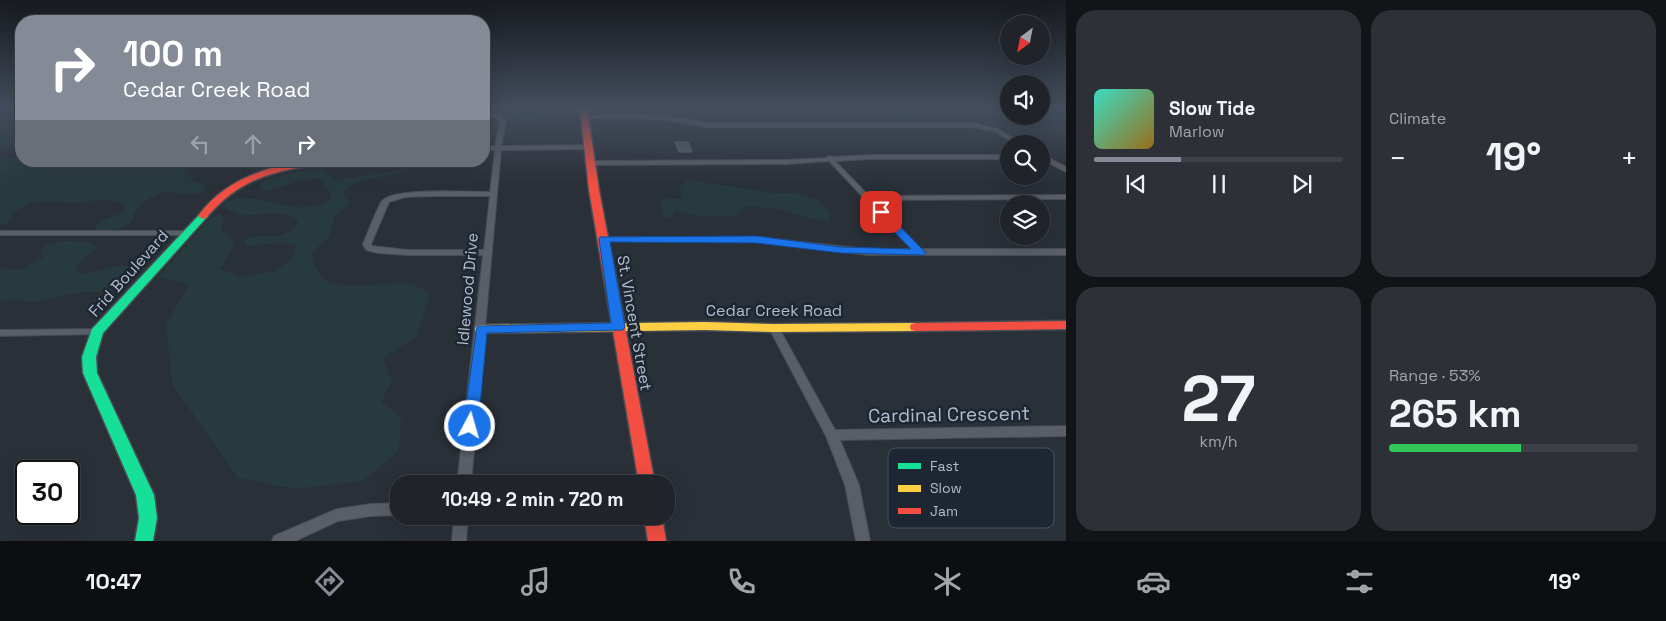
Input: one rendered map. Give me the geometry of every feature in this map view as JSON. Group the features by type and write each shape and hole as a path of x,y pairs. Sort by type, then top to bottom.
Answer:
{"street":[{"name":"Idlewood Drive","path":"465,475 501,133"},
{"name":"St. Vincent Street","path":"587,133 618,327 645,475"},
{"path":"490,148 589,147"},
{"path":"591,163 785,162 829,158 1000,157"},
{"path":"829,158 920,253"},
{"path":"1050,161 1066,170"},
{"name":"Frid Boulevard","path":"144,541 149,522 145,495 90,373 89,357 97,332 213,203 241,183 275,170 291,167"},
{"path":"488,252 390,252 373,250 367,244 386,201 390,197 411,194 493,194"},
{"path":"868,198 1066,198"},
{"path":"0,233 186,233"},
{"path":"604,239 756,239 841,250 920,253 1066,252"},
{"name":"Cedar Creek Road","path":"481,329 1066,325"},
{"path":"774,328 832,435 852,485 863,541"},
{"path":"0,332 97,332"},
{"name":"Cardinal Crescent","path":"832,435 1066,432"},
{"path":"279,541 337,515 390,509"},
{"path":"459,541 460,525"},
{"path":"654,525 657,541"}],"green space":[{"path":"0,133 15,133 15,146 0,147"},
{"path":"1058,133 1066,133 1066,138"},
{"path":"15,158 15,167 188,167 187,170 193,181 207,186 203,191 193,194 167,192 154,196 137,209 133,219 126,226 106,231 97,230 95,226 101,221 125,212 125,204 111,200 80,203 37,202 21,208 13,214 7,223 0,225 0,159"},
{"path":"242,167 269,167 253,169"},
{"path":"321,169 337,180 405,169 407,171 365,180 349,187 342,193 351,202 334,217 329,237 311,253 315,267 321,276 330,282 340,285 412,284 430,293 417,336 383,358 392,381 381,402 401,417 399,450 363,481 295,489 238,478 172,384 166,324 189,285 160,278 160,275 211,217 219,214 225,216 220,230 229,235 234,246 220,269 242,277 275,271 291,260 296,246 283,243 246,246 244,241 251,237 286,233 293,229 299,221 277,213 241,215 222,207 227,200 246,198 298,207 308,207 329,201 331,193 318,178 311,178 262,191 259,184 305,170"},
{"path":"690,180 773,193 796,193 818,200 829,211 830,218 827,221 812,219 779,209 747,206 733,216 698,216 676,211 670,218 663,217 661,201 664,198 680,199 683,197 679,186"},
{"path":"69,241 88,242 98,247 76,265 77,272 86,274 116,266 132,266 148,254 152,255 123,285 107,292 81,292 33,302 16,299 0,301 0,268 21,270 43,257 40,252 46,246"}],"building":[{"path":"675,142 688,142 692,151 679,151"}],"traffic: fast":[{"path":"144,541 148,518 145,495 90,373 89,357 97,332 203,216"}],"traffic: slow":[{"path":"481,329 705,326 774,328 916,327"}],"traffic: jam":[{"path":"586,133 594,190 645,475"},
{"path":"203,216 231,188 255,176 288,167"},
{"path":"916,327 1066,325"},
{"path":"654,525 657,541"}],"route":[{"path":"470,426 481,329 618,327 604,239 756,239 841,250 920,253 881,212"}]}
